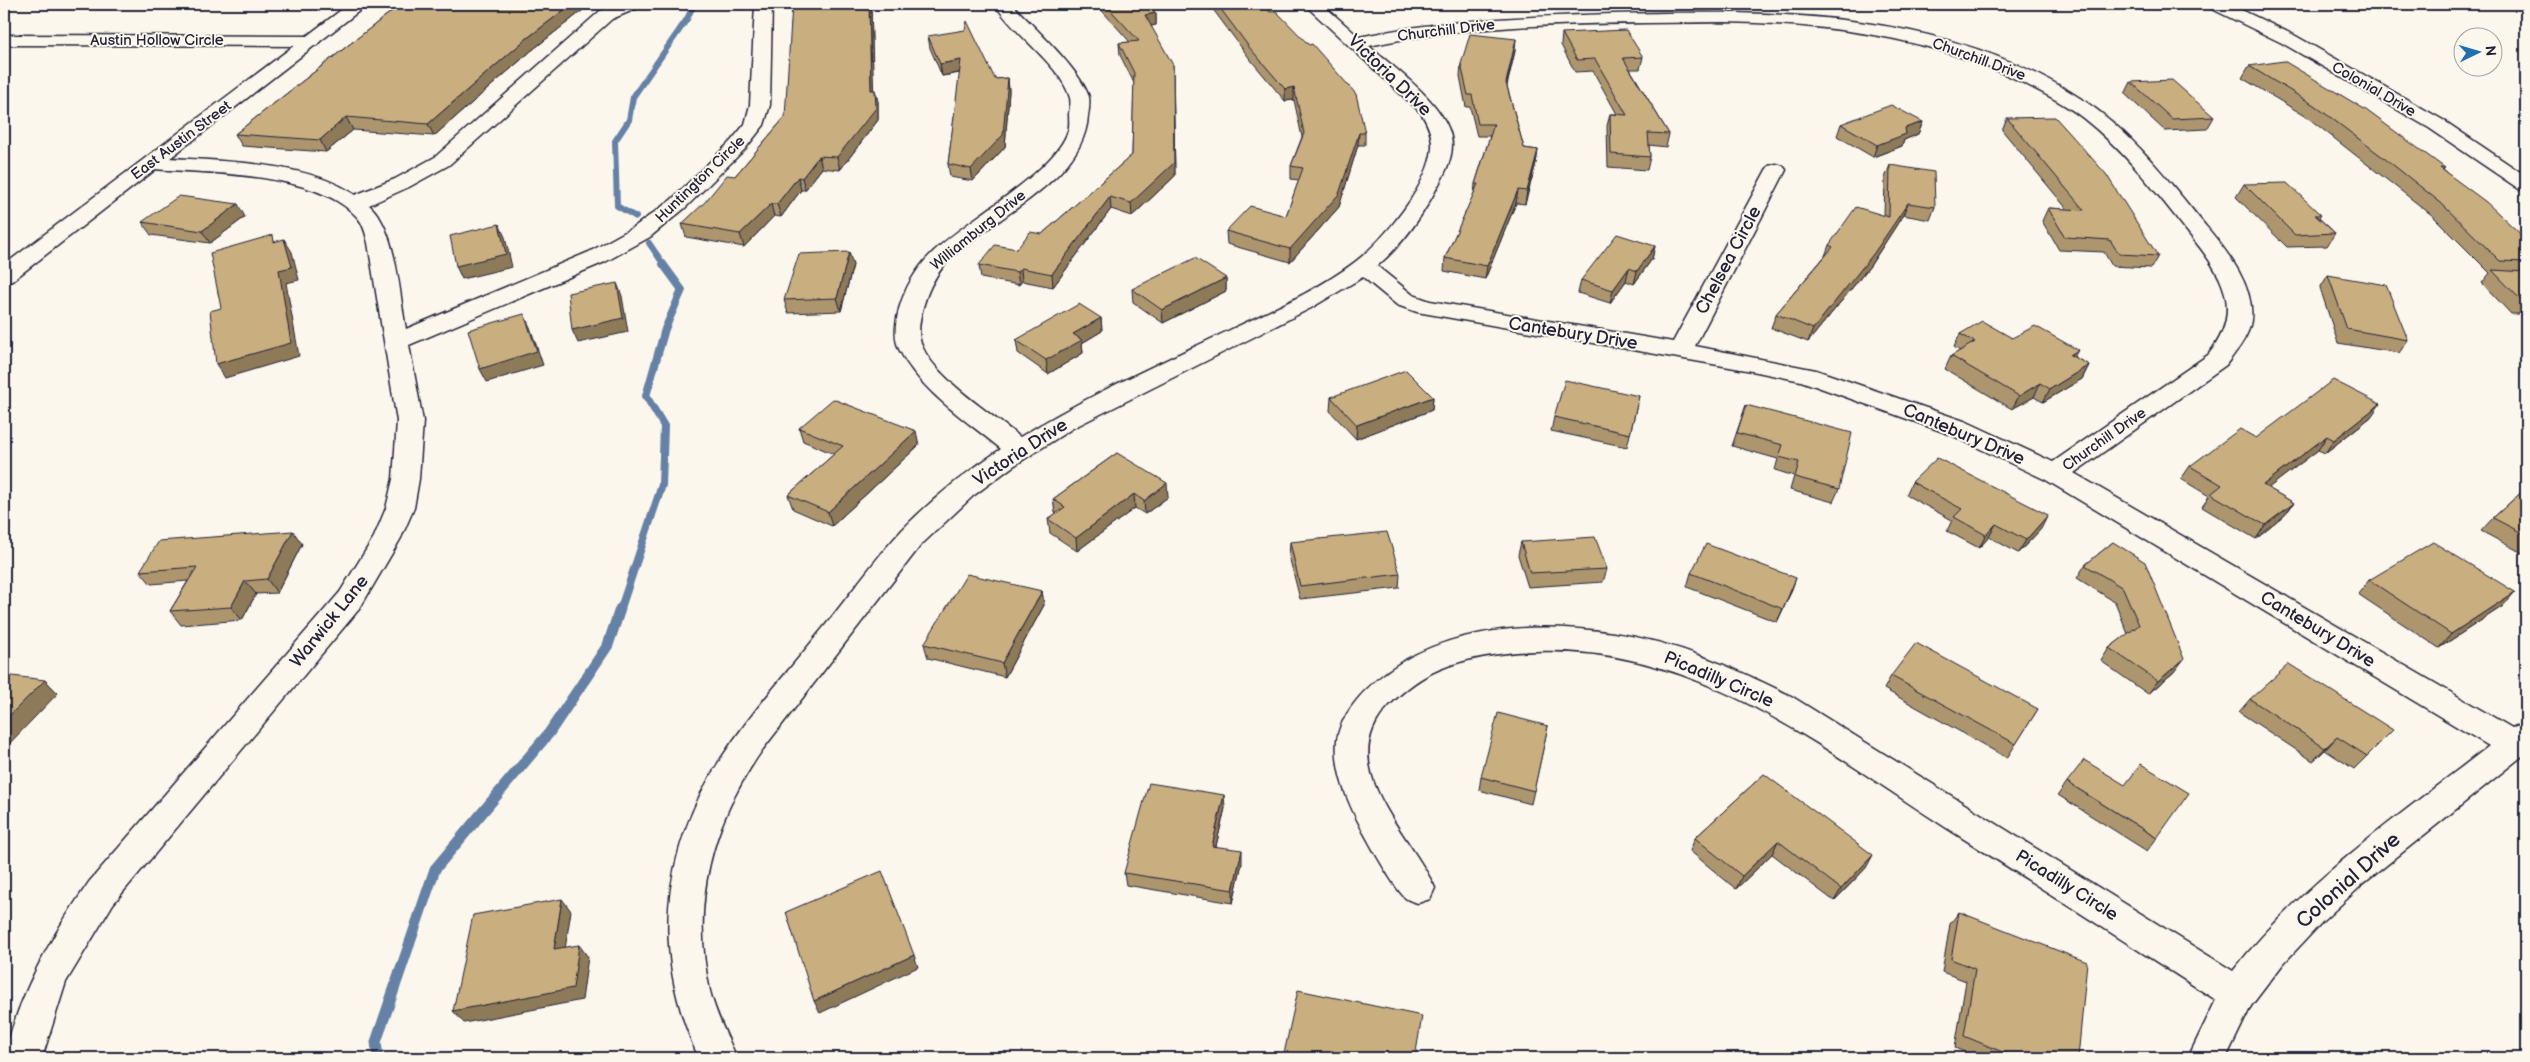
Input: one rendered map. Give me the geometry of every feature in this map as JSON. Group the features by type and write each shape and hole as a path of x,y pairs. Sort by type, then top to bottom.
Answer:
{"street":[{"name":"East Austin Street","path":"4,276 359,4"},
{"path":"354,204 418,175 442,161 606,15 632,4"},
{"name":"Huntington Circle","path":"396,342 606,253 642,232 678,204 738,145 754,125 760,105 763,4"},
{"name":"Williamburg Drive","path":"1003,4 1065,73 1073,86 1079,98 1080,112 1077,129 1057,163 1041,178 952,246 930,267 912,297 908,313 907,332 910,348 920,364 936,381 1018,449"},
{"name":"Victoria Drive","path":"718,1058 696,1007 687,967 686,892 694,855 706,818 722,784 740,756 911,538 933,515 960,492 1018,449 1123,390 1276,317 1363,266 1400,231 1414,211 1442,157 1443,139 1438,123 1428,109 1312,4"},
{"name":"Colonial Drive","path":"2216,4 2288,40 2436,124 2526,184"},
{"name":"Churchill Drive","path":"1357,43 1424,30 1494,24 1717,16 1805,18 1866,26 1935,42 1991,62 2056,92 2100,121 2151,175 2200,233 2219,260 2235,288 2240,308 2232,345 2217,360 2055,474"},
{"name":"Austin Hollow Circle","path":"4,40 311,41"},
{"name":"Warwick Lane","path":"23,1058 32,1023 48,982 69,941 101,893 151,831 324,632 355,592 387,538 400,508 410,449 410,421 376,230 363,210 324,187 289,177 152,162"},
{"name":"Chelsea Circle","path":"1680,351 1776,170"},
{"name":"Cantebury Drive","path":"1363,266 1406,300 1425,307 1807,375 1958,428 2055,474 2519,739"},
{"name":"Picadilly Circle","path":"1418,888 1387,843 1365,801 1354,762 1354,737 1366,711 1382,689 1423,664 1475,646 1540,639 1577,639 1655,652 1738,684 1780,705 2238,994"},
{"name":"Colonial Drive","path":"2207,1058 2238,994 2270,952 2352,873 2519,739"}],"building":[{"path":"401,4 572,4 526,39 428,124 346,117 320,140 235,134"},
{"path":"792,4 869,4 871,90 875,90 876,108 837,157 819,156 802,178 798,177 777,204 771,204 740,234 682,224 705,202 727,175 735,176 785,117"},
{"path":"1105,4 1147,4 1156,13 1145,15 1173,65 1174,163 1131,203 1110,197 1052,274 1021,268 1017,272 979,265 995,245 1017,249 1030,232 1042,234 1132,155 1134,73 1119,43 1139,41"},
{"path":"1217,4 1264,4 1270,12 1276,11 1309,45 1312,44 1356,94 1365,133 1359,133 1339,194 1290,249 1226,231 1250,206 1286,216 1303,168 1291,166 1304,133 1294,87 1285,89 1249,47"},
{"path":"967,21 995,79 1008,78 1003,135 971,169 948,164 961,60 940,64 928,36 965,30"},
{"path":"1626,30 1643,57 1623,58 1669,134 1648,133 1650,157 1611,154 1610,114 1627,115 1595,59 1577,60 1562,33"},
{"path":"1470,34 1516,39 1506,83 1524,148 1538,150 1527,191 1518,190 1487,266 1445,258 1478,184 1475,184 1494,124 1478,124 1472,95 1468,95 1461,64"},
{"path":"2284,61 2366,110 2445,168 2440,168 2486,202 2526,239 2526,262 2500,261 2441,203 2392,164 2314,105 2249,66"},
{"path":"2172,80 2214,117 2172,119 2131,82"},
{"path":"1891,105 1923,122 1905,128 1906,134 1877,145 1841,124"},
{"path":"2055,117 2106,174 2158,256 2119,254 2110,240 2065,237 2048,208 2084,210 2007,118"},
{"path":"1890,165 1934,172 1935,207 1908,203 1874,253 1813,329 1776,314 1833,247 1829,245 1856,207 1889,217"},
{"path":"2287,183 2321,215 2315,215 2335,233 2295,235 2244,184"},
{"path":"179,196 238,204 202,231 142,222"},
{"path":"499,224 506,254 456,266 450,236"},
{"path":"1617,234 1655,246 1637,271 1629,268 1613,290 1581,280"},
{"path":"273,235 274,242 284,239 292,267 279,270 291,343 216,364 210,311 221,308 210,253"},
{"path":"849,252 837,298 784,300 799,254"},
{"path":"1195,258 1226,278 1162,310 1132,289"},
{"path":"2492,270 2526,272 2526,301 2521,300"},
{"path":"2328,275 2386,285 2408,340 2347,329"},
{"path":"617,283 623,318 572,330 568,293"},
{"path":"1079,304 1101,318 1073,334 1082,340 1046,360 1016,340"},
{"path":"524,314 537,351 480,369 468,330"},
{"path":"1982,321 2012,338 2035,326 2078,350 2070,355 2089,365 2050,389 2040,383 2019,396 1951,356 1975,342 1960,334"},
{"path":"1406,370 1433,397 1357,425 1331,397"},
{"path":"1565,380 1639,396 1630,434 1554,417"},
{"path":"2333,380 2380,404 2334,440 2327,436 2263,485 2294,503 2265,525 2211,494 2222,485 2190,466 2240,429 2256,438"},
{"path":"833,399 916,431 828,512 788,495 843,446 799,428"},
{"path":"1746,405 1852,433 1839,489 1795,477 1799,462 1779,457 1783,445 1737,433"},
{"path":"1117,453 1167,483 1144,501 1134,494 1076,538 1048,519 1065,507 1053,499"},
{"path":"1937,458 2048,515 2026,540 1996,524 1986,535 1954,517 1962,509 1912,482"},
{"path":"2526,488 2526,535 2493,518"},
{"path":"293,531 267,579 245,581 231,607 170,611 197,567 140,571 159,541"},
{"path":"1387,532 1400,574 1300,586 1290,542"},
{"path":"1595,537 1607,569 1530,573 1521,542"},
{"path":"2113,542 2145,562 2184,659 2158,681 2109,648 2139,625 2123,588 2085,565"},
{"path":"2433,542 2515,592 2451,634 2369,580"},
{"path":"1706,544 1796,578 1783,609 1691,573"},
{"path":"967,574 1042,591 1002,663 924,644"},
{"path":"1916,643 2038,709 2016,744 1891,676"},
{"path":"2289,664 2393,730 2367,756 2337,737 2325,748 2250,699"},
{"path":"4,675 45,680 4,721"},
{"path":"1498,713 1548,726 1534,791 1481,777"},
{"path":"2084,760 2125,785 2141,764 2189,793 2157,838 2067,782"},
{"path":"1764,774 1873,855 1841,889 1778,841 1742,876 1695,838"},
{"path":"1149,783 1224,795 1212,846 1242,850 1233,890 1124,873"},
{"path":"882,871 914,955 814,1001 786,912"},
{"path":"562,899 554,949 579,945 573,988 453,1011 473,915"},
{"path":"1959,912 2087,962 2078,1058 2017,1058 1964,1036 1975,969 1951,959"},
{"path":"1298,990 1422,1016 1415,1058 1283,1058"},
{"path":"1002,1051 1008,1058 994,1058"}],"waterway":[{"path":"636,217 617,206 615,141 629,120 633,97 687,19 694,4"},
{"path":"649,243 664,265"},
{"path":"620,611 662,485 664,426 646,396 665,329 682,290 663,264"},
{"path":"378,1058 376,1042 435,869 549,733 608,645 620,609"}]}
